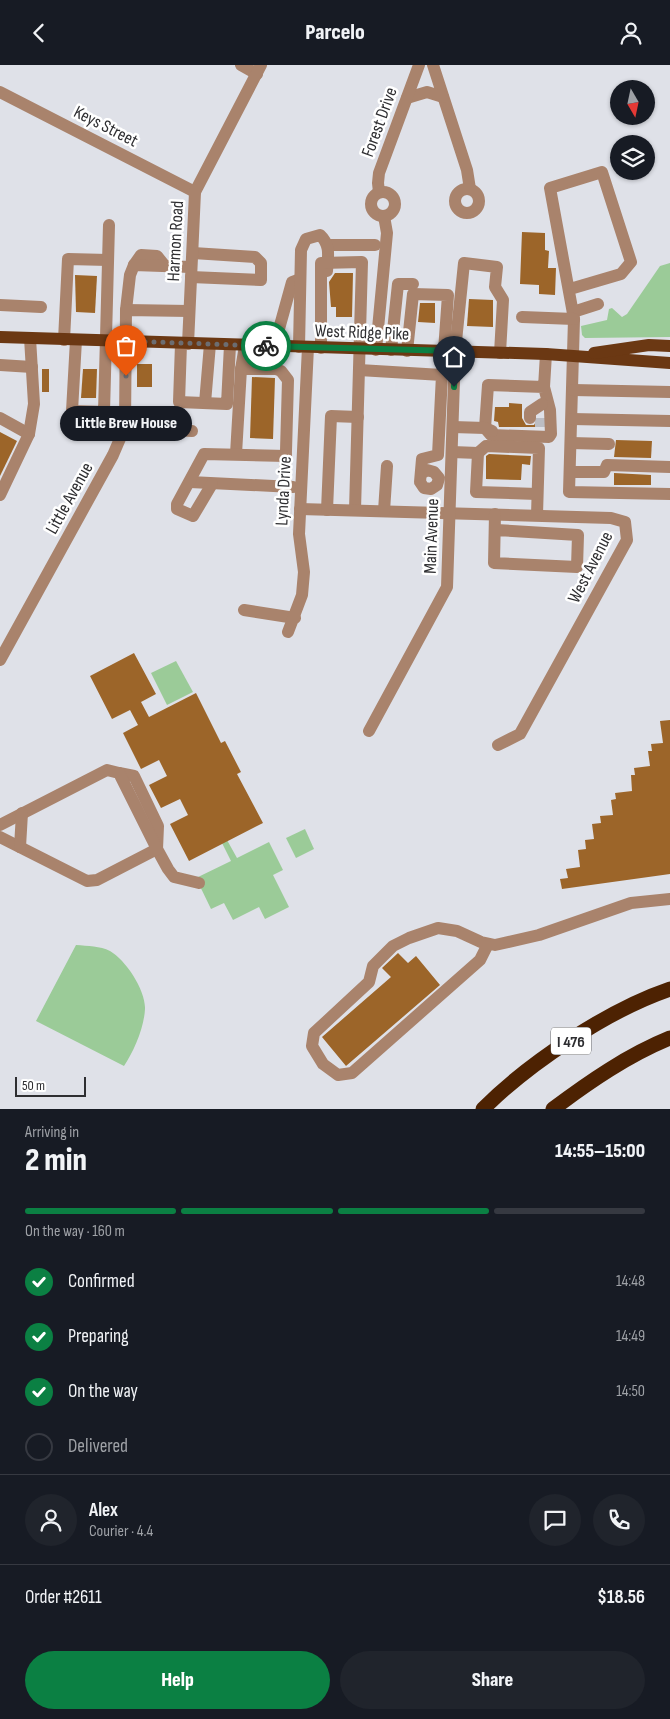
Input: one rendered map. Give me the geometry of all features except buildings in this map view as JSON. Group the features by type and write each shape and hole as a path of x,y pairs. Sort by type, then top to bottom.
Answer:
{"highway":[{"name":"I 476","path":"483,1109 515,1081 578,1036 633,1005 670,989"},
{"name":"I 476","path":"553,1109 595,1079 631,1057 670,1038"}],"main road":[{"name":"West Ridge Pike","path":"0,337 546,354 670,363"},
{"name":"West Ridge Pike","path":"574,356 650,345 670,346"}],"street":[{"path":"241,65 259,69"},
{"name":"Forest Drive","path":"376,350 387,233 384,216 392,212 394,200 388,193 380,192 378,183 379,173 419,65"},
{"path":"432,65 467,170 470,189"},
{"name":"Harmon Road","path":"205,403 179,402 189,311 195,192 259,69"},
{"name":"Keys Street","path":"0,92 195,192"},
{"path":"407,98 427,92 443,97"},
{"path":"570,289 621,274 632,262 602,172 550,188 574,315 569,492 670,495"},
{"path":"108,261 68,259 72,411 104,412 109,225"},
{"name":"Lynda Drive","path":"288,632 295,618 302,595 304,572 299,534 303,347 300,279 301,250 306,239 320,235 328,245"},
{"path":"321,307 326,300 328,245 374,245"},
{"path":"191,272 261,280 261,263 255,257 193,253"},
{"name":"Little Avenue","path":"0,660 113,455 125,427 126,309 134,265 141,255 157,256 165,266 191,272"},
{"path":"321,348 321,263 362,262 355,510"},
{"path":"450,351 464,263 497,267 494,287 503,300 500,353"},
{"path":"274,347 292,282 300,279"},
{"path":"391,350 398,284 413,284"},
{"path":"407,351 413,294 448,295 450,351"},
{"path":"522,317 574,315 598,304"},
{"path":"0,305 40,307"},
{"path":"126,309 189,311"},
{"path":"0,495 28,435 34,404 30,337"},
{"path":"210,344 205,403 227,404 230,345"},
{"path":"236,454 241,369 245,346"},
{"name":"Main Avenue","path":"369,731 447,587 453,427 447,404 450,351"},
{"path":"453,427 490,430 537,425 545,397 546,354"},
{"path":"0,365 32,367"},
{"path":"241,369 276,369 281,371 288,380 285,486"},
{"path":"359,370 442,375 447,404 438,455 422,459 420,482 424,488 431,489 437,485 450,486"},
{"path":"490,385 545,397 550,410 549,437 491,435 490,385"},
{"path":"573,390 670,392"},
{"path":"327,510 331,417 358,417"},
{"path":"0,419 28,435"},
{"path":"572,419 670,421"},
{"path":"125,427 192,431"},
{"path":"571,443 609,444"},
{"path":"537,494 476,492 478,453 486,445 539,448 537,515"},
{"path":"452,452 478,453"},
{"path":"212,484 195,514 190,517 176,507 204,454 286,456"},
{"path":"570,472 604,472 607,465 670,467"},
{"path":"384,511 387,466"},
{"path":"190,482 301,487"},
{"name":"West Avenue","path":"300,509 537,515 611,518 625,522 627,540 520,734 498,745"},
{"path":"495,514 494,563 577,567 578,535 496,530"},
{"path":"244,610 295,618"},
{"path":"0,825 107,770 119,773 156,849 174,877 198,883"},
{"path":"20,847 22,813"},
{"path":"0,837 87,881 97,880 156,849"},
{"path":"488,944 480,960 352,1073 338,1075 323,1064 312,1046 314,1033 360,993 369,982 373,966 393,945 438,929 457,931 495,945 539,935 631,903 670,899"}],"green space":[{"path":"670,263 670,337 585,338 582,335 581,326 607,320 609,309 612,308 622,317 627,314 660,266"},
{"path":"176,661 193,692 167,705 151,673"},
{"path":"305,829 314,849 296,858 286,838"},
{"path":"227,840 237,858 269,842 283,870 273,875 289,907 265,919 259,907 233,920 224,903 211,909 196,878 231,861 222,843"},
{"path":"76,945 94,946 110,951 122,961 139,985 145,1009 143,1024 135,1046 124,1066 36,1021"}],"tunnel":[{"path":"541,418 541,427"}],"way so far":[{"path":"126,376 126,341 266,346"}],"place":[{"name":"Little Brew House","path":"126,376"}],"route":[{"path":"266,346 456,351 454,387"}]}
